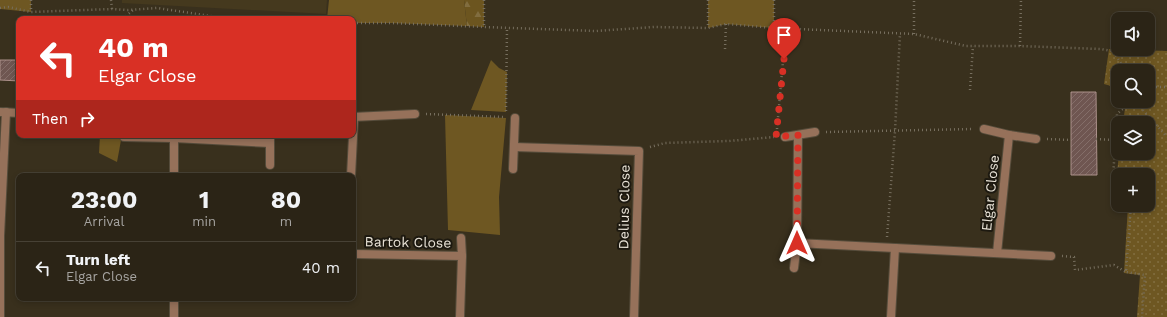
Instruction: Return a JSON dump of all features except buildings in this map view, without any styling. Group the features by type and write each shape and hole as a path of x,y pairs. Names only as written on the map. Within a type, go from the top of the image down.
{"street":[{"path":"0,317 3,112 16,113"},
{"path":"356,117 415,114"},
{"path":"513,169 515,118"},
{"path":"984,129 1036,139"},
{"path":"781,137 815,132"},
{"path":"794,268 797,243 798,135"},
{"name":"Elgar Close","path":"997,253 1009,135"},
{"path":"174,173 174,138 270,139 270,165"},
{"path":"351,173 353,138"},
{"name":"Delius Close","path":"514,147 638,150 634,317"},
{"name":"Bartok Close","path":"460,317 462,256 461,238"},
{"name":"Elgar Close","path":"797,243 1051,256"},
{"path":"891,317 895,248"},
{"name":"Bartok Close","path":"356,254 462,256"},
{"path":"174,301 174,317"}],"path":[{"path":"31,0 31,12"},
{"path":"111,0 112,9"},
{"path":"484,0 484,27"},
{"path":"708,0 708,28"},
{"path":"774,0 774,28"},
{"path":"914,0 914,34"},
{"path":"1020,46 1021,0"},
{"path":"0,8 31,12 112,9 133,10 157,8 211,16"},
{"path":"126,16 133,10"},
{"path":"356,23 596,31 654,27 708,28 726,24 774,28 914,34 966,46 1020,46 1100,49 1113,51 1121,64"},
{"path":"725,49 726,24"},
{"path":"415,114 506,118 508,28"},
{"path":"638,150 665,143 729,141 781,137 786,28"},
{"path":"886,247 895,131 900,34"},
{"path":"970,90 973,46"},
{"path":"1155,87 1167,87"},
{"path":"1117,116 1117,114 1125,108"},
{"path":"1141,108 1167,136"},
{"path":"815,132 984,129"},
{"path":"1036,139 1071,140"},
{"path":"1096,139 1111,140"},
{"path":"1126,272 1130,212"},
{"path":"1051,256 1074,257 1075,270 1114,265 1126,272 1144,274 1142,317"}],"shaded area":[{"path":"0,0 31,0 31,12 0,9"},
{"path":"122,0 327,0 326,14 122,3"},
{"path":"329,0 464,0 467,26 356,23 356,16 327,16"},
{"path":"708,0 774,0 774,28 726,24 708,28"},
{"path":"1109,49 1111,49 1111,56 1155,56 1155,51 1167,51 1167,317 1137,317 1140,275 1124,273 1128,212 1155,212 1155,168 1118,168 1118,160 1155,160 1155,116 1124,116 1125,108 1155,108 1155,64 1111,64 1111,86 1104,84"},
{"path":"491,60 499,68 507,72 506,112 471,110"},
{"path":"445,115 506,118 499,197 500,235 448,230"},
{"path":"100,138 121,138 117,162 99,153"}],"green space":[{"path":"464,0 484,0 484,27 467,26"}],"route":[{"path":"784,59 776,137 798,135 797,243"}]}
